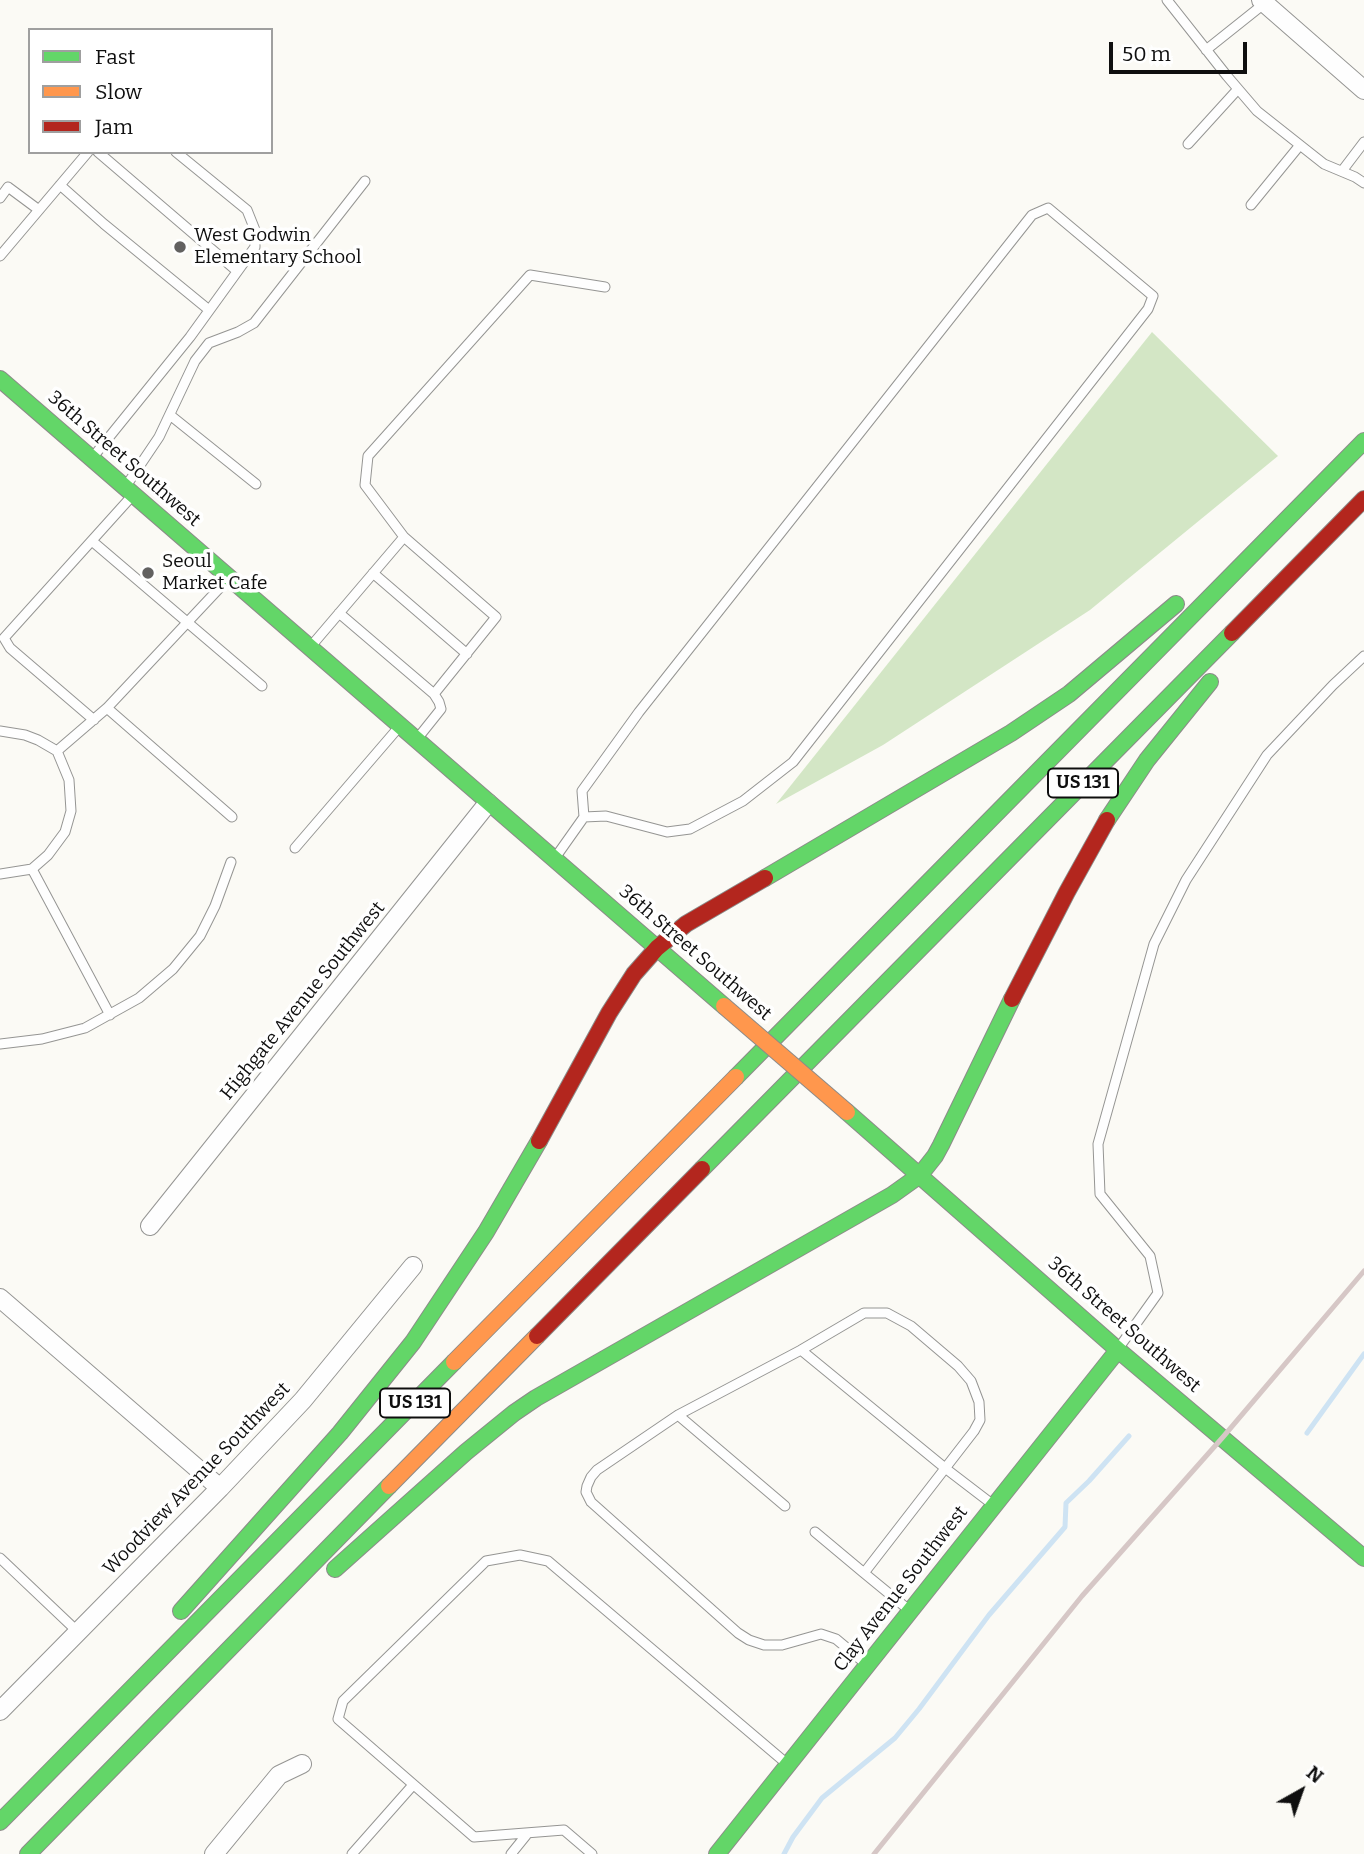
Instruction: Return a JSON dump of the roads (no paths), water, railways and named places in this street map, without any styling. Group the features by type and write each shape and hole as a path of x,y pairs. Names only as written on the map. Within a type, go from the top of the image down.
{"main road":[{"name":"36th Street Southwest","path":"0,379 920,1175 1118,1350 1364,1558"},
{"name":"US 131","path":"0,1822 1364,441"},
{"path":"171,1623 340,1433 413,1342 511,1191 615,1003 634,974 657,947 686,924 1012,733 1069,694 1322,483"},
{"name":"US 131","path":"28,1854 1364,499"},
{"path":"318,1584 466,1452 514,1413 565,1380 892,1195 920,1175 935,1156 983,1056 1102,828 1147,760 1345,518"},
{"name":"Clay Avenue Southwest","path":"717,1854 1118,1350"},
{"path":"139,1739 297,1602"},
{"path":"57,1766 154,1644"}],"street":[{"path":"1264,2 1364,90"},
{"name":"Highgate Avenue Southwest","path":"150,1226 488,803"},
{"name":"Woodview Avenue Southwest","path":"0,1711 303,1400 413,1266"},
{"path":"0,1298 220,1488"},
{"path":"214,1854 279,1776 302,1764"}],"lane":[{"path":"1167,0 1257,111 1324,164 1364,183"},
{"path":"1206,50 1264,2"},
{"path":"1188,144 1238,89"},
{"path":"1342,171 1364,142"},
{"path":"1251,205 1300,145"},
{"path":"0,256 86,154"},
{"path":"100,154 237,271"},
{"path":"92,459 256,247 247,210 178,154"},
{"path":"94,720 10,648 5,638 92,541 129,491 159,437 195,361 209,343 254,323 365,181"},
{"path":"60,185 206,314"},
{"path":"0,198 8,187 40,209"},
{"path":"554,859 584,817 582,791 639,712 1032,215 1048,208 1153,296 1148,309 793,762 743,801 690,829 667,832 606,816 584,817"},
{"path":"434,694 496,619 496,615 404,537 365,485 368,456 530,275 605,287"},
{"path":"170,415 256,484"},
{"path":"309,648 404,537"},
{"path":"92,541 262,686"},
{"path":"373,573 467,654"},
{"path":"57,751 107,708 229,578"},
{"path":"339,613 434,694 441,709 416,740"},
{"path":"1118,1350 1158,1293 1150,1256 1100,1194 1098,1144 1154,944 1186,880 1267,755 1333,684 1364,656"},
{"path":"107,708 232,817"},
{"path":"295,848 400,726"},
{"path":"0,731 25,735 57,751 69,780 71,811 65,832 48,855 32,869 0,874"},
{"path":"0,1044 42,1039 85,1028 139,998 173,969 200,936 215,906 231,862"},
{"path":"32,869 110,1015"},
{"path":"864,1573 980,1420 979,1402 971,1381 958,1366 911,1326 887,1313 864,1313 801,1350 678,1415 597,1470 586,1486 591,1502 738,1633 764,1645 782,1645 821,1634 836,1639 867,1665"},
{"path":"801,1350 994,1506"},
{"path":"678,1415 785,1506"},
{"path":"816,1532 910,1611"},
{"path":"592,1854 564,1830 474,1837 338,1719 343,1701 486,1562 520,1555 548,1561 788,1765"},
{"path":"0,1559 78,1632"},
{"path":"352,1854 413,1785"},
{"path":"511,1854 528,1833"}],"waterway":[{"path":"1307,1433 1364,1354"},
{"path":"784,1854 822,1798 895,1738 919,1709 989,1615 1065,1527 1066,1503 1129,1436"}],"railway":[{"path":"874,1854 1082,1596 1223,1437 1364,1271"}],"place":[{"name":"West Godwin Elementary School","path":"180,247"},
{"name":"Seoul Market Cafe","path":"148,573"}]}
